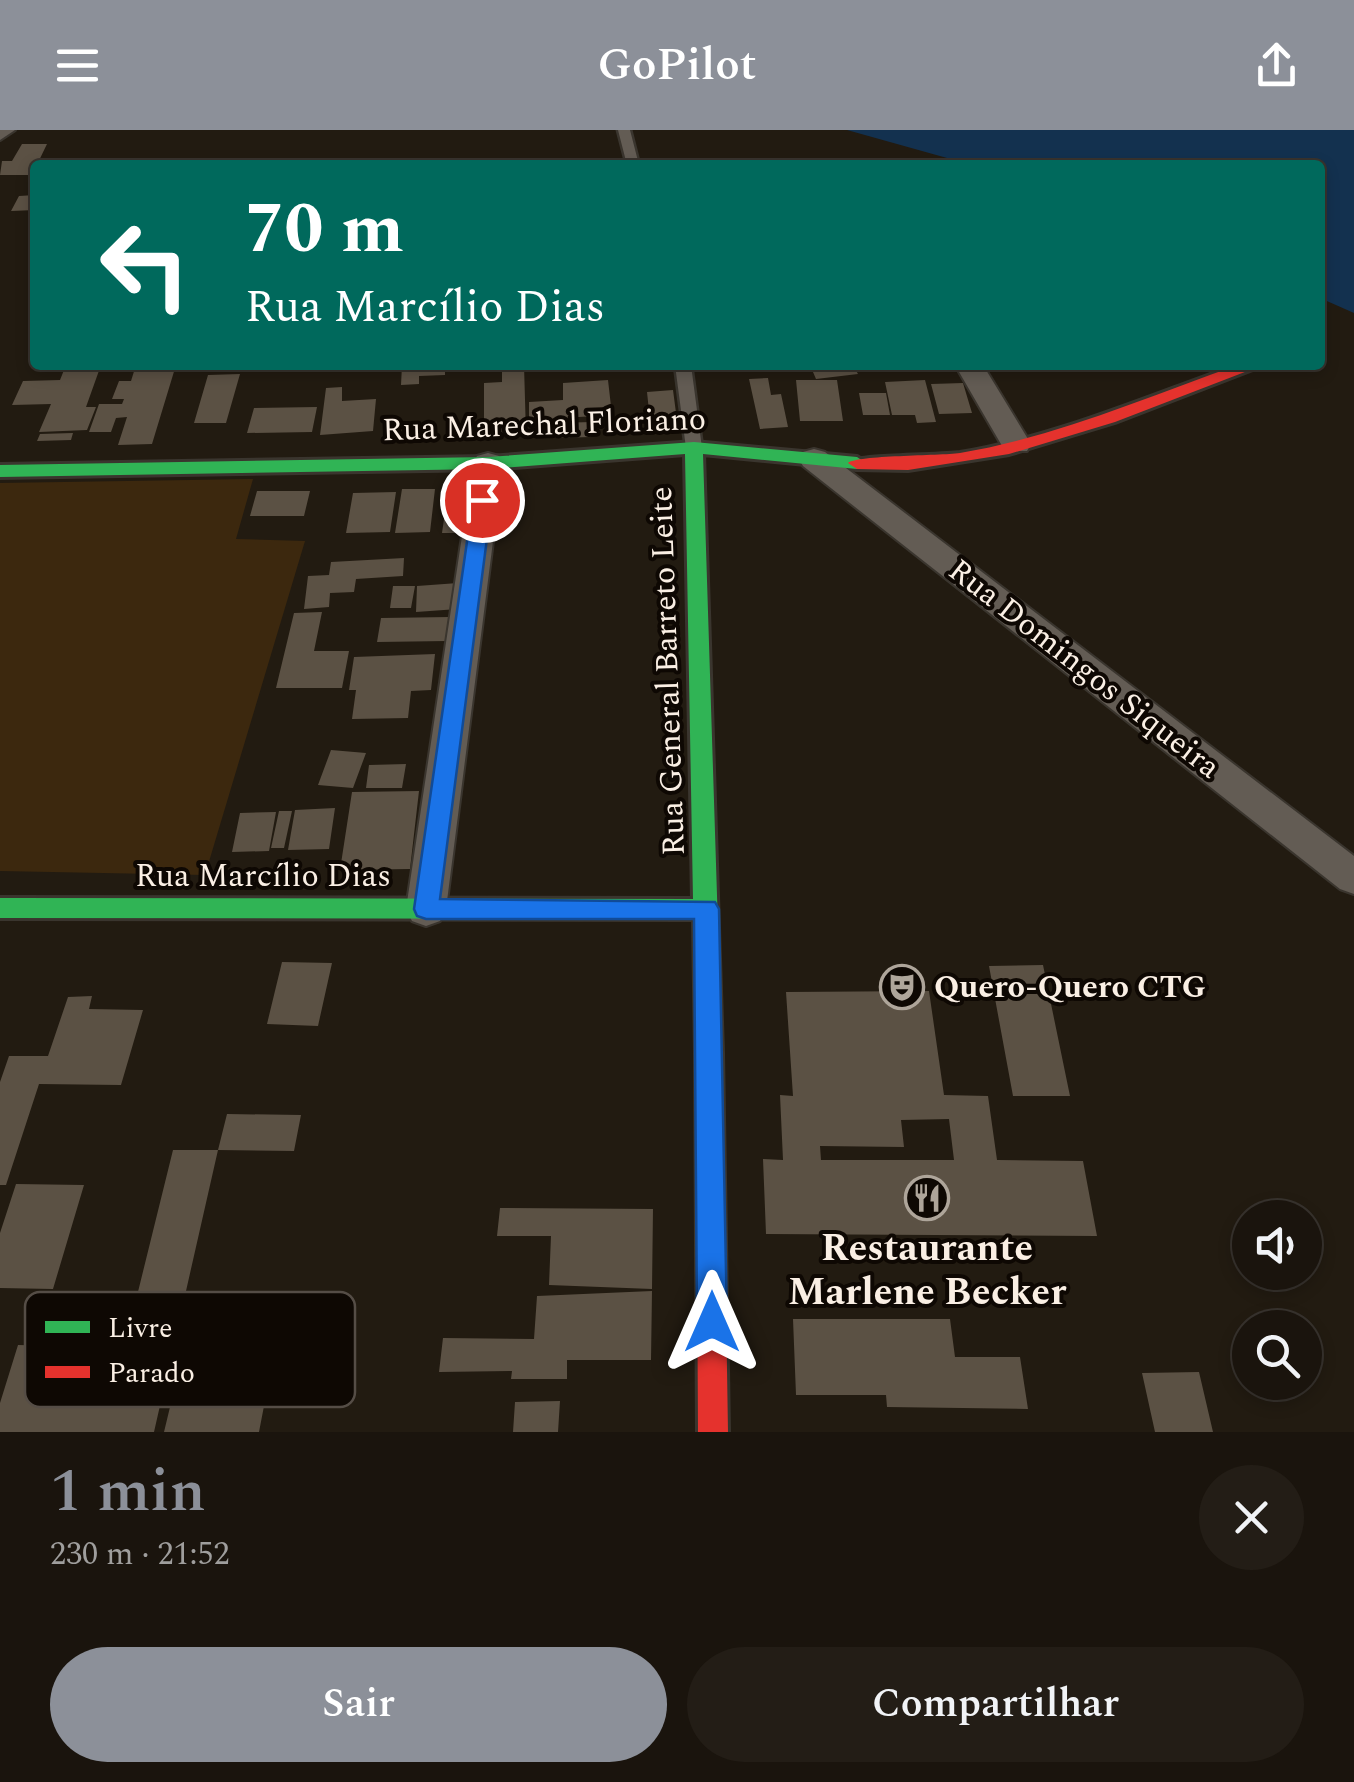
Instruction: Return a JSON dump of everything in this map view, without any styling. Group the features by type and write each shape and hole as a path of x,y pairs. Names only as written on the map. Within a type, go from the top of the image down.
{"street":[{"path":"972,370 1016,444"},
{"name":"Rua Marechal Floriano","path":"0,471 488,463 694,448 906,466 938,463 1016,444 1239,370"},
{"name":"Rua General Barreto Leite","path":"694,448 714,1432"},
{"name":"Rua Domingos Siqueira","path":"814,459 1354,878"},
{"path":"426,909 488,463"},
{"name":"Rua Marcílio Dias","path":"0,908 706,909"}],"lane":[{"path":"624,130 632,160"},
{"path":"685,370 694,448"}],"shaded area":[{"path":"253,479 236,539 305,541 205,875 0,871 0,483"}],"water":[{"path":"847,130 1354,130 1354,313 1325,300 1325,160 954,160"}],"building":[{"path":"22,144 47,144 39,160 30,160 30,175 0,175 2,161 12,161"},
{"path":"30,195 30,210 11,211 19,196"},
{"path":"64,370 99,370 86,407 96,407 87,430 39,432 51,404 12,405 23,381 60,380"},
{"path":"134,370 174,370 152,444 118,445 127,417 116,418 111,432 89,432 99,404 122,404 124,399 112,399 119,381 131,381"},
{"path":"402,370 445,370 445,375 419,376 419,384 401,385"},
{"path":"502,370 524,370 526,434 484,436 484,383 502,382"},
{"path":"812,370 856,370 858,374 816,379"},
{"path":"240,374 226,423 194,423 208,375"},
{"path":"768,378 771,395 781,394 788,427 760,429 749,379"},
{"path":"608,380 612,415 529,420 529,402 563,400 563,383"},
{"path":"796,380 837,380 843,421 800,421"},
{"path":"925,380 936,422 917,423 915,415 892,415 885,382"},
{"path":"963,383 972,413 939,414 931,384"},
{"path":"342,387 342,401 376,399 373,431 320,435 326,388"},
{"path":"673,390 678,428 651,430 647,392"},
{"path":"859,393 886,393 890,415 863,415"},
{"path":"317,407 312,432 247,433 254,408"},
{"path":"592,422 591,437 555,438 556,423"},
{"path":"73,433 71,440 37,441 40,434"},
{"path":"402,489 435,489 430,532 395,533"},
{"path":"257,491 310,491 304,516 250,516"},
{"path":"396,492 390,532 346,533 353,493"},
{"path":"444,519 471,519 470,533 442,533"},
{"path":"404,558 403,576 356,579 354,592 330,593 329,607 304,609 308,576 329,575 331,562"},
{"path":"458,583 458,609 416,612 417,586"},
{"path":"393,586 415,586 411,608 390,608"},
{"path":"322,612 314,651 349,651 342,688 276,688 294,613"},
{"path":"450,617 447,641 377,642 381,618"},
{"path":"435,654 431,690 411,691 408,718 352,719 356,690 349,690 354,657"},
{"path":"331,750 366,753 353,788 318,785"},
{"path":"406,764 402,788 366,788 369,765"},
{"path":"419,791 410,869 340,870 352,792"},
{"path":"335,808 329,849 288,850 295,810"},
{"path":"279,811 292,811 284,848 271,848"},
{"path":"276,812 269,851 232,852 240,813"},
{"path":"282,962 332,963 318,1026 267,1024"},
{"path":"1043,965 1070,1096 1013,1096 989,966"},
{"path":"929,991 944,1095 988,1096 997,1160 1083,1161 1097,1236 766,1234 763,1159 783,1160 780,1095 793,1096 786,992","holes":["949,1119 954,1160 821,1160 820,1146 904,1147 901,1120"]},
{"path":"92,996 89,1009 143,1010 121,1085 39,1084 6,1185 0,1185 0,1082 9,1056 48,1056 68,997"},
{"path":"227,1114 301,1115 294,1151 218,1150"},
{"path":"173,1150 218,1150 186,1292 138,1292"},
{"path":"16,1184 84,1185 53,1289 0,1288 0,1233"},
{"path":"500,1208 653,1209 652,1289 549,1285 551,1236 497,1236"},
{"path":"652,1291 651,1360 567,1360 567,1379 511,1379 512,1371 439,1372 443,1338 534,1339 537,1296"},
{"path":"793,1319 950,1319 955,1357 1020,1357 1028,1409 887,1407 886,1395 796,1395"},
{"path":"18,1345 25,1345 25,1407 160,1407 154,1432 0,1432 0,1403"},
{"path":"1199,1372 1213,1432 1155,1432 1142,1373"},
{"path":"560,1401 558,1432 513,1432 515,1402"},
{"path":"170,1407 264,1407 259,1432 164,1432"}],"traffic: fast":[{"path":"694,448 709,1053"},
{"path":"0,471 488,463 694,448 857,463"},
{"path":"0,908 707,909"}],"traffic: jam":[{"path":"857,463 908,464 1009,449 1240,370"},
{"path":"709,1053 713,1432"}],"place":[{"name":"Quero-Quero CTG","path":"902,987"},
{"name":"Restaurante Marlene Becker","path":"927,1198"}],"route":[{"path":"482,500 426,909 706,909 712,1322"}]}
